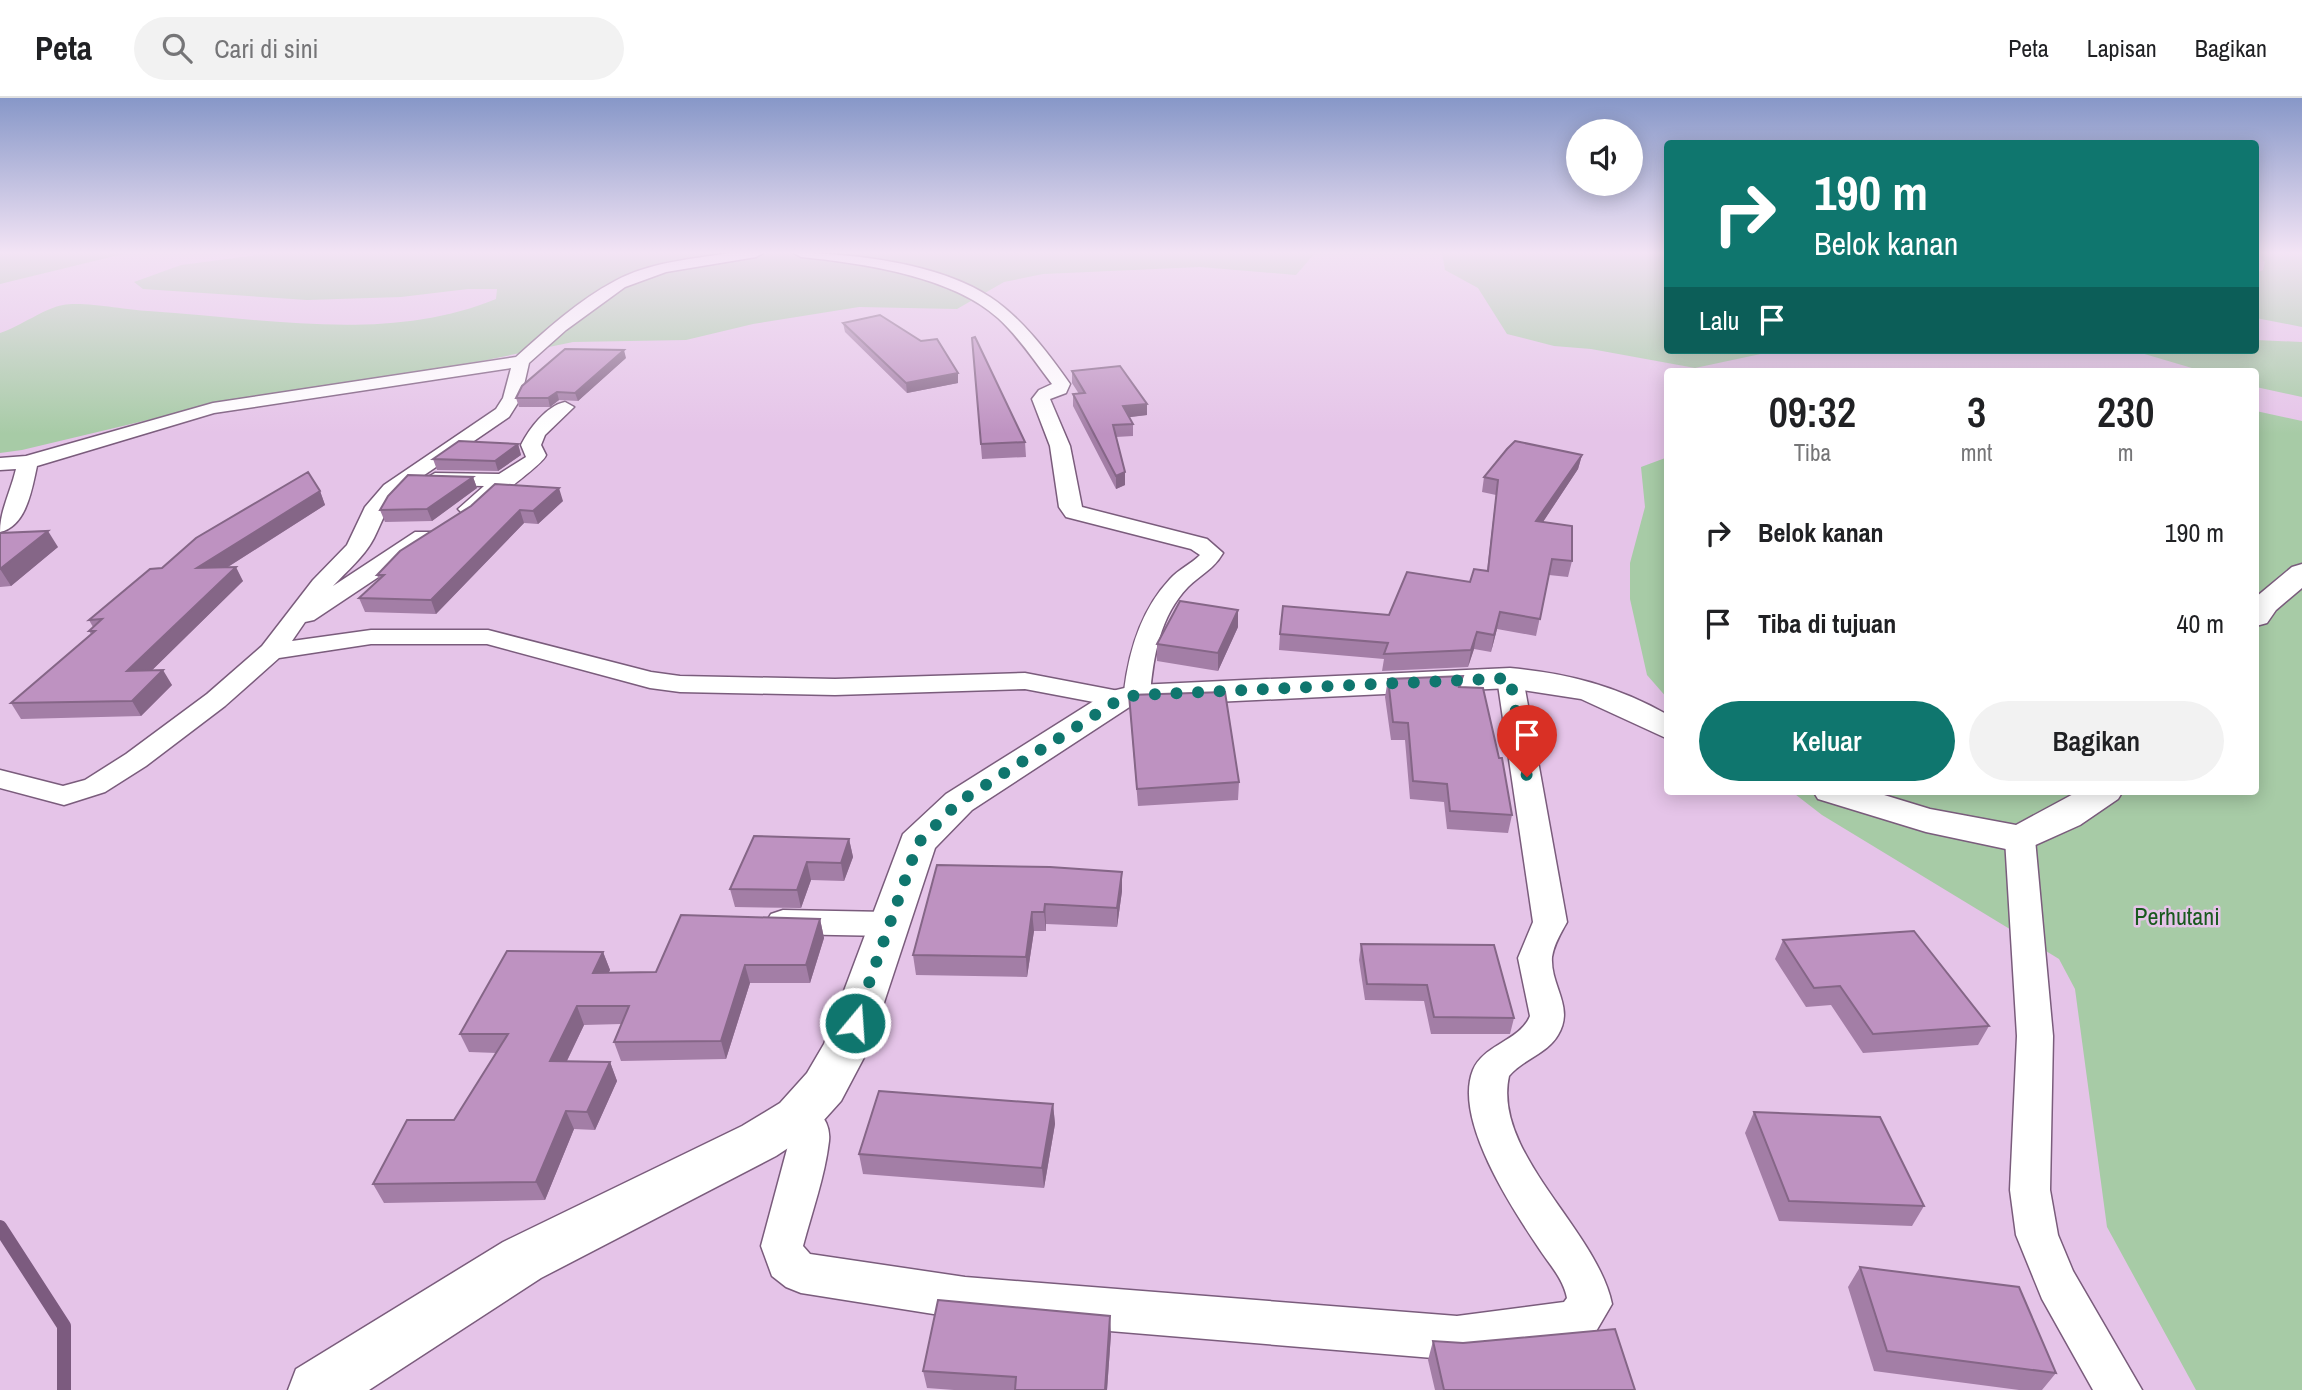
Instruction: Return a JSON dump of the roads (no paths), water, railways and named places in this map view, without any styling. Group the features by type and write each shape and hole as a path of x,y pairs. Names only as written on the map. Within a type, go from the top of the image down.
{"street":[{"path":"0,464 28,462 123,432 214,408 520,361 579,313"},
{"path":"317,1390 409,1329 522,1260 759,1142 797,1117 824,1087 846,1048 918,843 938,820 959,802 1128,697 1156,614 1180,582 1212,552 1199,544 1074,512 1070,507 1060,446 1041,399 1045,394 1060,389 1060,384 1000,313"},
{"path":"0,779 64,796 94,786 183,725 271,651 321,585 359,544 382,497 404,478 503,413 512,398 520,361"},
{"path":"295,622 446,523 503,480 535,460 536,455 531,444 537,432 565,407"},
{"path":"0,526 18,504 28,462"},
{"path":"404,478 503,480"},
{"path":"2259,613 2265,604 2302,573"},
{"path":"271,651 371,636 451,635 488,637 650,680 680,684 835,687 1017,681 1128,697 1510,678 1554,681 1592,689 1664,727"},
{"path":"797,1117 807,1126 810,1138 782,1246 787,1262 801,1273 965,1298 1457,1338 1556,1327 1579,1318 1590,1304 1581,1268 1555,1237 1532,1199 1509,1158 1490,1111 1489,1077 1501,1061 1524,1046 1544,1028 1549,1014 1536,975 1533,954 1550,922 1510,678"},
{"path":"1845,795 1926,820 2021,839 2067,816 2099,795"},
{"path":"2021,839 2035,1036 2030,1190 2037,1235 2057,1284 2119,1390"},
{"path":"751,922 888,924"}],"waterway":[{"path":"0,1227 64,1326 64,1390"}],"park label":[{"name":"Perhutani","path":"2177,917"}]}
